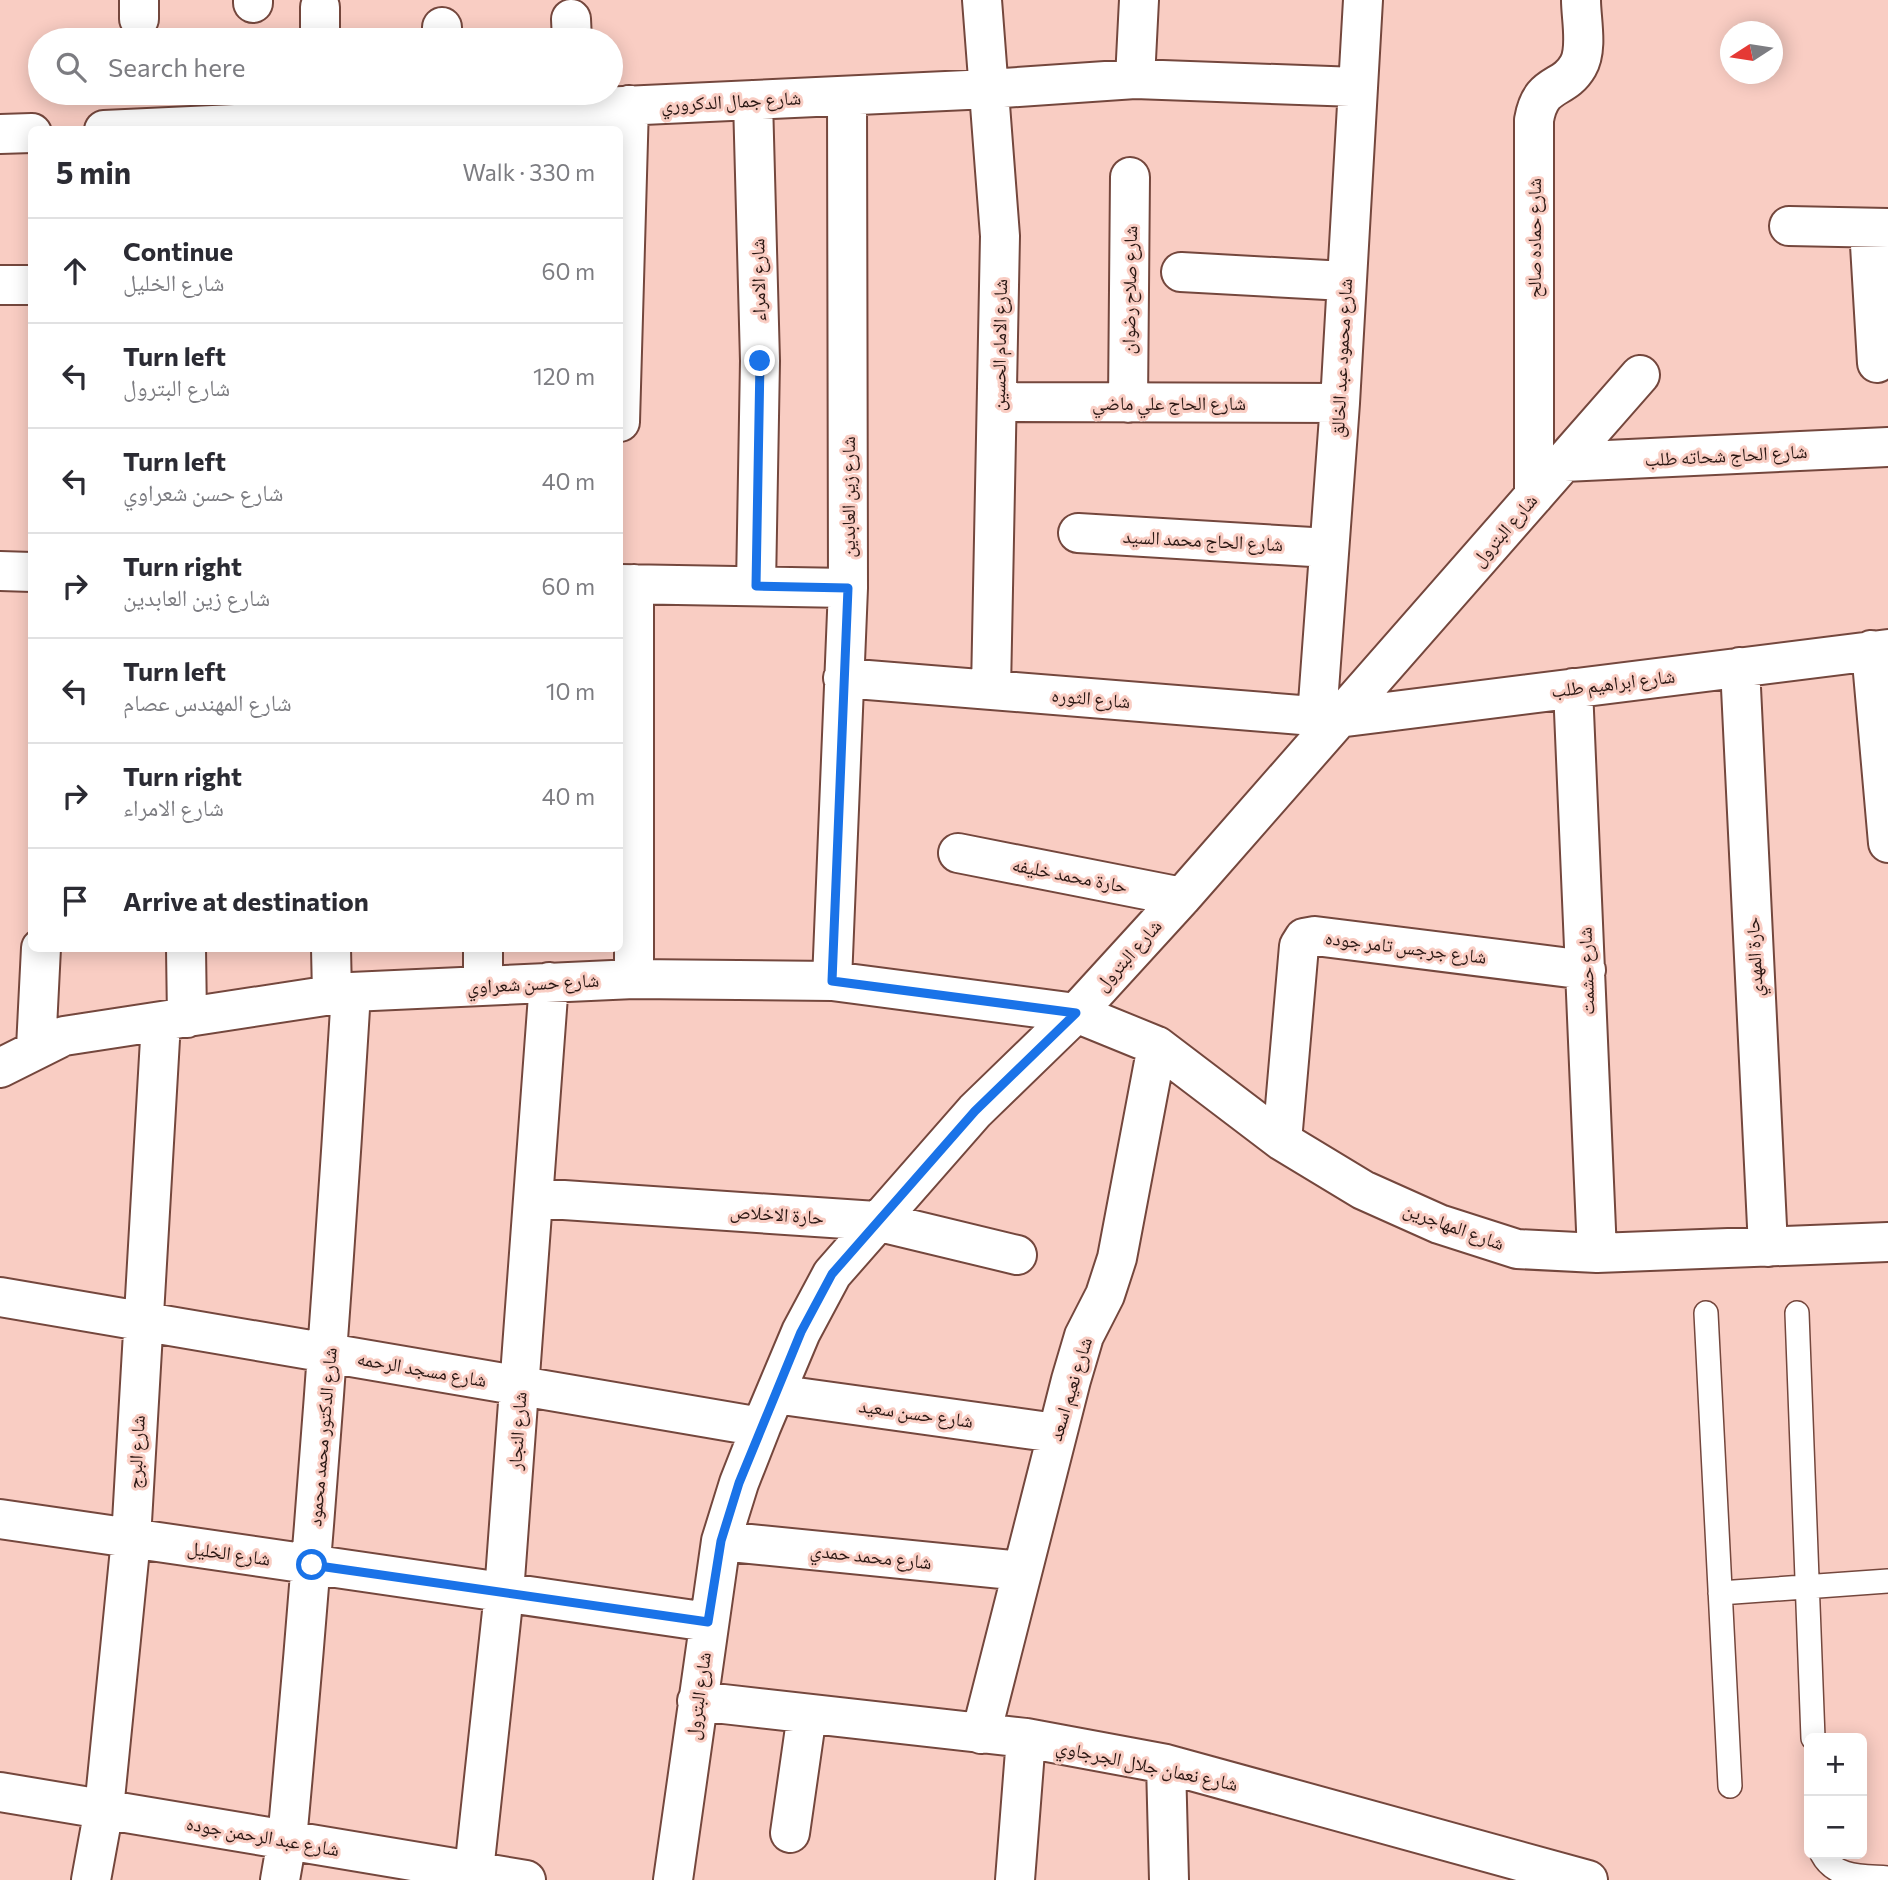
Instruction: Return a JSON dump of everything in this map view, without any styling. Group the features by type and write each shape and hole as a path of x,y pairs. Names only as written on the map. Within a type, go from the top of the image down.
{"street":[{"name":"شارع الامام الحسين","path":"982,0 1000,236 999,402 991,690"},
{"path":"1135,79 1139,0"},
{"name":"شارع محمود عبد الخالق","path":"1327,717 1329,548 1363,0"},
{"name":"شارع حماده صالح","path":"1534,496 1534,120 1542,95 1571,74 1581,58 1581,0"},
{"name":"شارع جمال الدكروري","path":"623,104 989,89 1135,79 1357,87"},
{"name":"شارع زين العابدين","path":"832,981 848,588 847,96"},
{"name":"شارع الامراء","path":"753,100 760,361 756,586"},
{"name":"شارع جمال الدكروري","path":"140,126 320,106 361,105"},
{"name":"شارع جمال الدكروري","path":"450,105 498,121 557,105"},
{"path":"623,316 629,105"},
{"path":"0,134 28,133"},
{"name":"شارع صلاح رضوان","path":"1128,403 1130,177"},
{"path":"1789,226 1878,228 1877,363"},
{"path":"1181,272 1345,281"},
{"path":"0,285 28,285"},
{"name":"شارع البترول","path":"673,1880 721,1541 739,1483 768,1410 801,1332 832,1274 975,1111 1076,1013 1182,897 1327,717 1534,496 1640,375"},
{"name":"شارع الحاج علي ماضي","path":"999,402 1340,403"},
{"name":"شارع الحاج شحاته طلب","path":"1564,462 1888,447"},
{"name":"شارع الحاج محمد السيد","path":"1078,533 1329,548"},
{"path":"0,571 28,572"},
{"path":"634,979 627,584 848,588"},
{"path":"1880,650 1888,843"},
{"name":"شارع ابراهيم طلب","path":"1327,717 1880,650"},
{"name":"حارة المهدي","path":"1740,667 1768,1247"},
{"name":"شارع الثوره","path":"844,678 1327,717"},
{"name":"شارع حشمت","path":"1573,688 1597,1253"},
{"name":"حارة محمد خليفه","path":"958,853 1182,897"},
{"name":"شارع جرجس تامر جوده","path":"1282,1141 1298,946 1304,938 1315,936 1587,970"},
{"path":"36,1048 41,952"},
{"name":"شارع البرج","path":"91,1880 104,1809 131,1539 144,1322 174,1020 185,952"},
{"name":"شارع الدكتور محمد محمود","path":"280,1880 287,1840 329,1353 342,994 332,952"},
{"name":"شارع حسن شعراوي","path":"0,1068 64,1036 342,994 483,967 549,982 634,979 832,981 1076,1013"},
{"name":"شارع النجار","path":"473,1876 504,1593 549,982"},
{"name":"شارع المهاجرين","path":"1076,1013 1157,1046 1282,1141 1363,1189 1439,1224 1517,1249 1597,1253 1888,1242"},
{"name":"شارع نعيم اسعد","path":"981,1734 1056,1433 1084,1336 1105,1295 1117,1258 1157,1046"},
{"name":"حارة الاخلاص","path":"534,1198 876,1221 1017,1255"},
{"name":"شارع مسجد الرحمه","path":"0,1297 520,1386 768,1410"},
{"name":"شارع حسن سعيد","path":"768,1410 1056,1433"},
{"name":"شارع الخليل","path":"0,1520 708,1622"},
{"name":"شارع محمد حمدي","path":"721,1541 1021,1571"},
{"name":"شارع نعمان جلال الجرجاوي","path":"697,1701 1026,1738 1166,1764 1588,1880"},
{"path":"790,1833 807,1714"},
{"path":"1015,1880 1026,1738"},
{"path":"1166,1764 1169,1880"},
{"name":"شارع عبد الرحمن جوده","path":"0,1792 287,1840 473,1876 526,1880"}],"lane":[{"path":"1797,1313 1812,1733"},
{"path":"1706,1314 1730,1786"},
{"path":"1720,1593 1888,1581"},
{"path":"1827,1859 1846,1874 1888,1878"}],"route":[{"path":"312,1565 708,1622 721,1541 739,1483 801,1332 832,1274 975,1111 1076,1013 832,981 848,588 756,586 760,361"}]}
